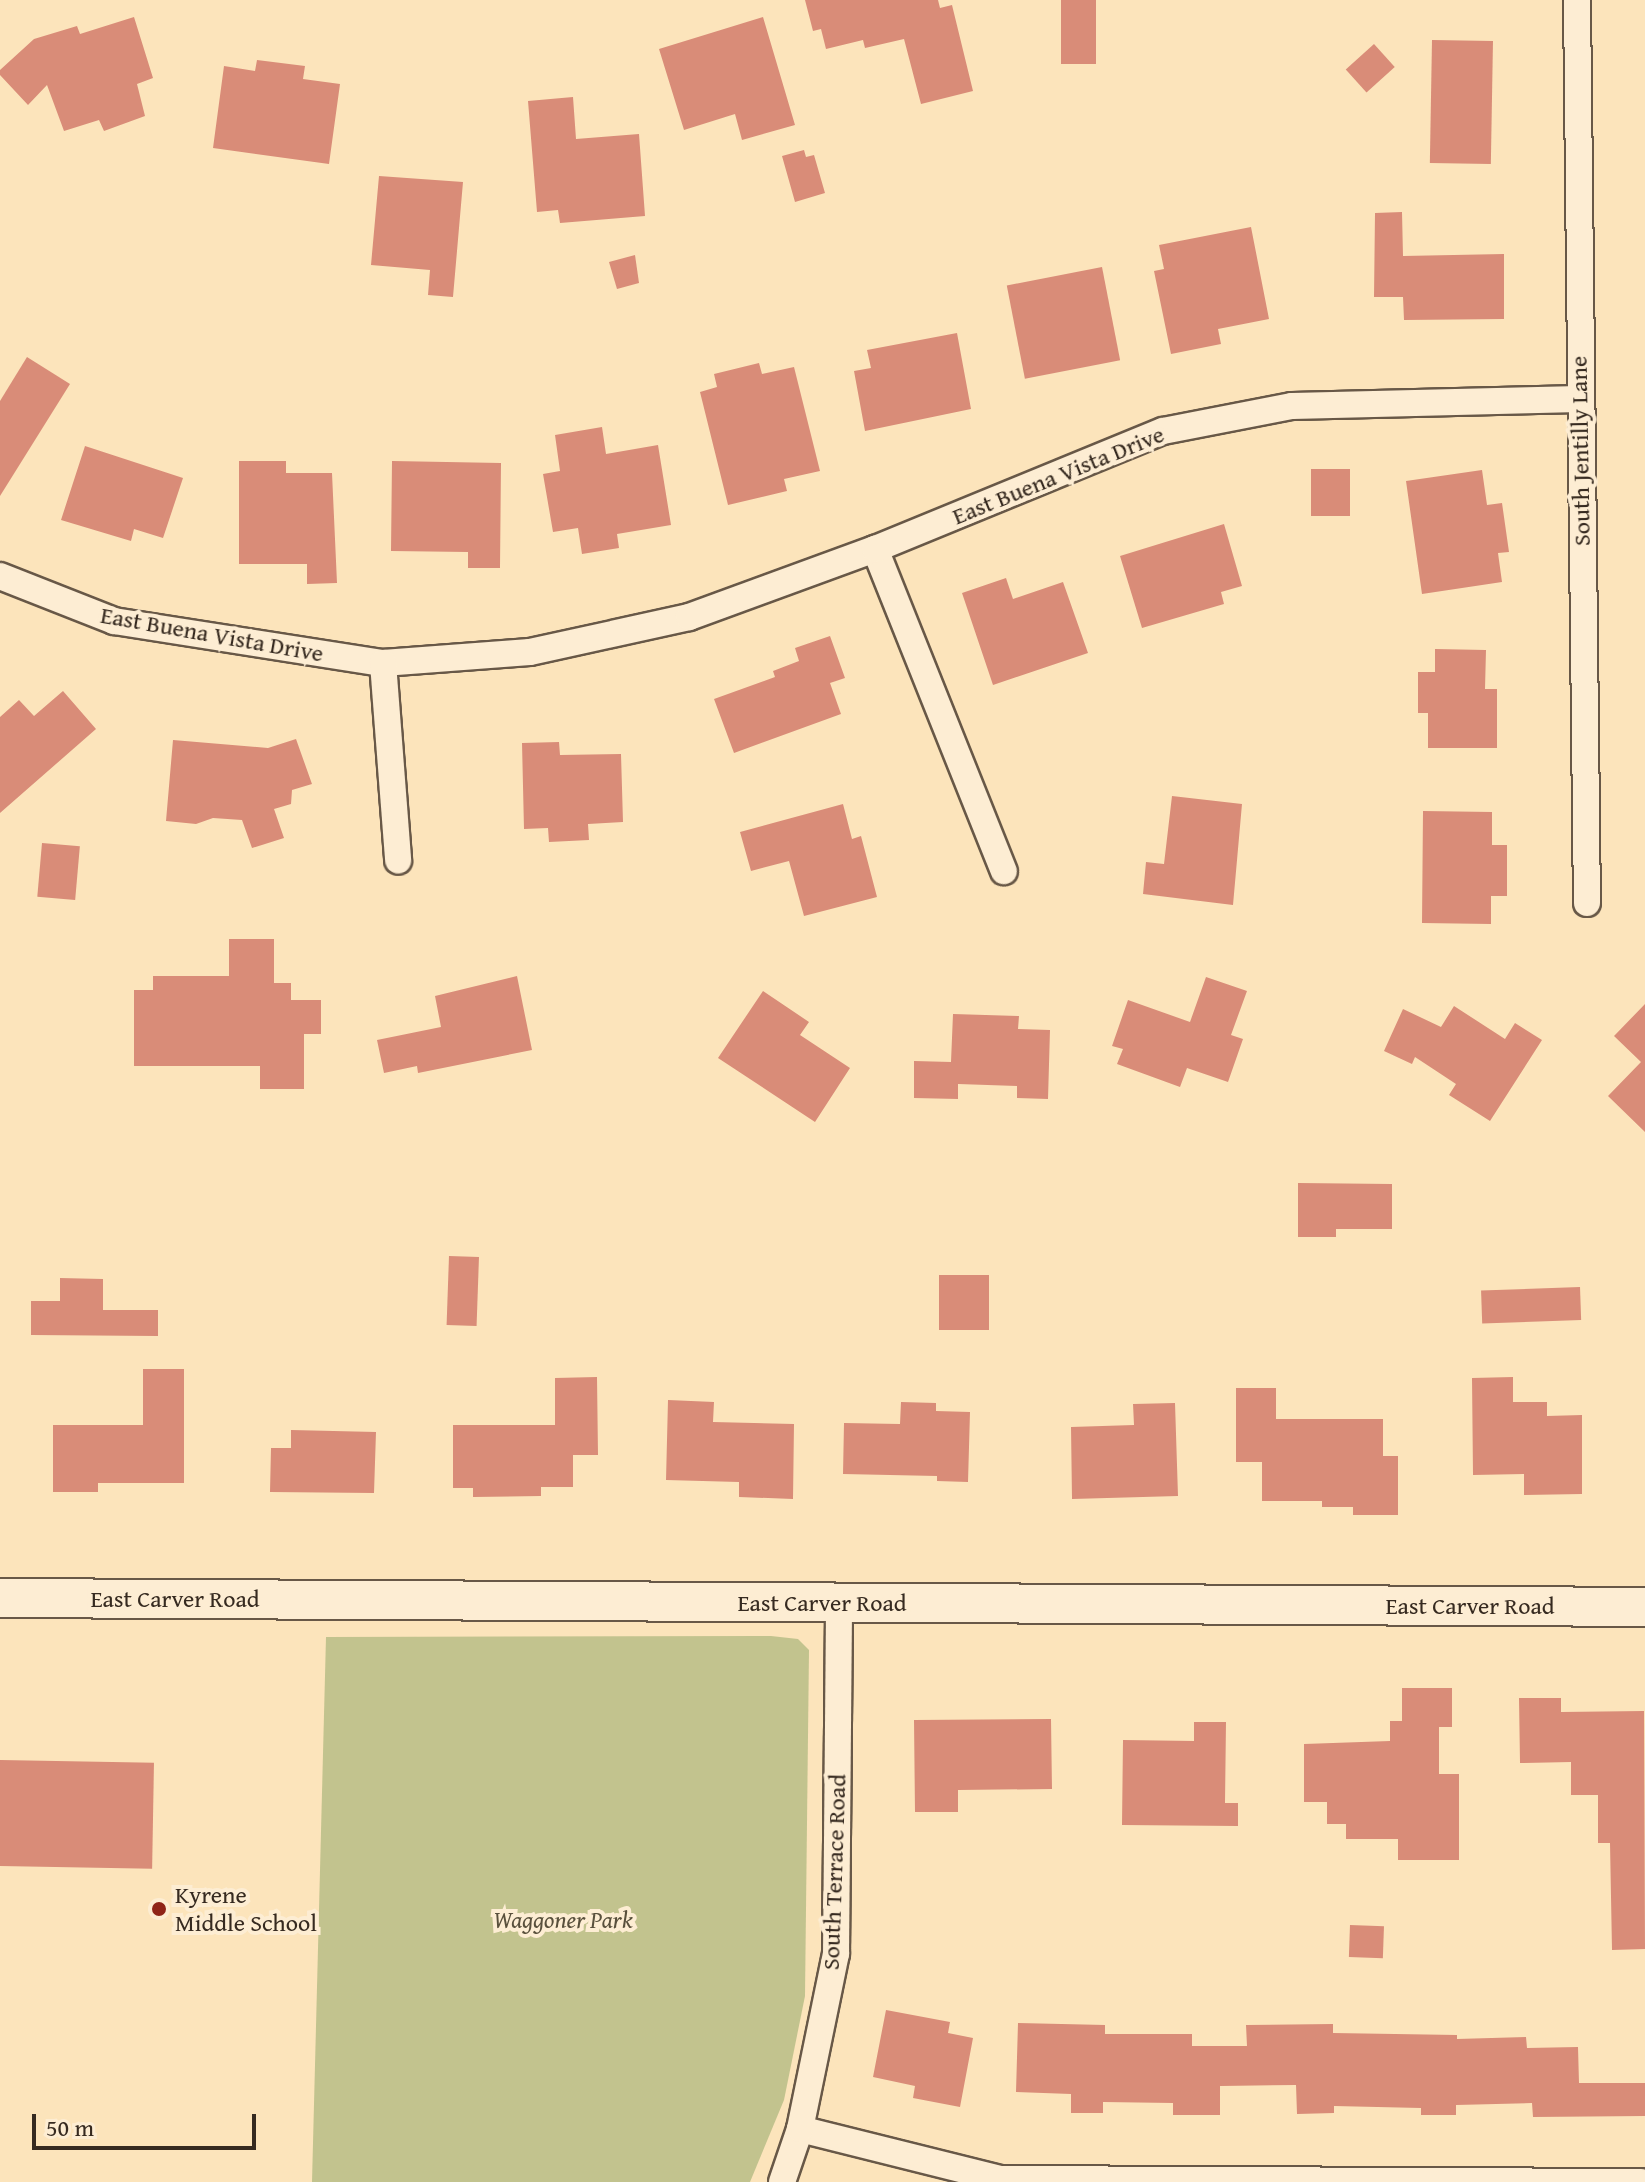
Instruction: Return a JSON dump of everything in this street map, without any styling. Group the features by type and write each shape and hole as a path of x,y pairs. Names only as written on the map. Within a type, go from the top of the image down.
{"street":[{"name":"South Jentilly Lane","path":"1577,0 1579,399 1587,903"},
{"name":"East Buena Vista Drive","path":"0,576 114,621 383,663 530,652 676,620 875,549 1163,431 1292,406 1579,399"},
{"path":"875,549 1004,871"},
{"path":"383,663 398,860"},
{"name":"East Carver Road","path":"0,1598 1645,1607"},
{"name":"South Terrace Road","path":"782,2182 800,2129 836,1954 839,1604"},
{"path":"800,2129 1001,2179 1641,2182"}],"green space":[{"name":"Waggoner Park","path":"771,1636 798,1639 809,1650 805,1996 784,2100 750,2182 312,2182 326,1637"}],"building":[{"path":"805,0 938,0 940,8 952,5 973,91 921,104 904,39 865,48 863,40 826,49 821,29 813,31"},
{"path":"1061,0 1096,0 1096,64 1061,64"},
{"path":"134,17 153,78 137,84 145,116 104,131 99,120 64,131 47,85 28,105 0,75 0,70 34,39 77,26 80,34"},
{"path":"763,17 795,125 742,140 735,114 684,130 659,49"},
{"path":"1432,40 1493,41 1491,164 1430,163"},
{"path":"1374,44 1395,67 1367,92 1346,69"},
{"path":"257,60 305,66 303,79 340,84 329,164 213,148 224,66 255,71"},
{"path":"573,97 576,139 639,134 645,216 560,223 558,210 537,212 528,101"},
{"path":"804,150 806,157 814,155 825,193 795,202 782,156"},
{"path":"379,176 463,182 453,297 428,295 430,270 371,265"},
{"path":"1402,212 1403,256 1504,254 1504,319 1404,320 1403,297 1374,297 1375,213"},
{"path":"1251,227 1269,319 1218,329 1221,344 1171,354 1154,271 1164,269 1159,245"},
{"path":"635,255 639,283 617,289 609,262"},
{"path":"1102,267 1120,360 1025,379 1007,286"},
{"path":"957,333 971,409 865,431 854,371 871,368 867,350"},
{"path":"27,357 70,384 0,496 0,401"},
{"path":"759,363 762,374 794,367 820,471 784,479 787,491 728,505 700,392 717,387 714,374"},
{"path":"602,427 606,454 658,445 671,525 617,534 619,548 582,554 578,528 553,532 543,474 560,471 555,435"},
{"path":"85,446 183,478 163,538 134,529 131,541 61,520"},
{"path":"239,461 286,461 286,473 332,473 337,583 307,584 307,564 239,564"},
{"path":"392,461 501,463 500,568 468,568 468,552 391,551"},
{"path":"1311,469 1350,469 1350,516 1311,516"},
{"path":"1482,470 1487,505 1502,503 1509,552 1498,553 1502,582 1422,594 1406,481"},
{"path":"1224,524 1242,586 1221,592 1224,604 1142,628 1120,556"},
{"path":"1006,578 1013,599 1063,582 1088,653 993,685 962,593"},
{"path":"830,636 845,678 830,683 841,714 734,753 714,699 775,677 773,671 799,661 795,648"},
{"path":"1435,649 1486,650 1485,689 1497,689 1497,748 1428,748 1428,713 1418,713 1418,672 1435,672"},
{"path":"63,691 96,729 0,813 0,717 19,700 34,716"},
{"path":"296,739 312,784 292,790 291,804 274,809 284,838 252,848 242,820 213,818 196,824 166,821 173,740 268,748"},
{"path":"559,742 560,755 621,754 623,822 588,824 589,840 549,842 548,828 524,829 522,743"},
{"path":"1172,796 1242,804 1233,905 1143,894 1146,862 1164,864"},
{"path":"843,804 852,839 861,836 877,897 804,916 789,861 751,871 740,832"},
{"path":"1423,811 1492,812 1492,845 1507,845 1507,896 1491,896 1491,924 1422,923"},
{"path":"42,843 80,846 75,900 37,897"},
{"path":"229,939 274,939 274,983 291,983 291,1000 321,1000 321,1034 304,1034 304,1089 260,1089 260,1066 134,1066 134,990 153,990 153,976 229,976"},
{"path":"517,976 532,1050 418,1073 417,1066 384,1073 377,1040 441,1027 435,996"},
{"path":"1206,977 1247,991 1231,1035 1243,1039 1228,1082 1187,1068 1180,1087 1117,1064 1123,1049 1112,1046 1128,1000 1190,1022"},
{"path":"763,991 809,1022 800,1035 850,1068 815,1122 718,1058"},
{"path":"1645,1004 1645,1132 1608,1096 1641,1062 1614,1036"},
{"path":"1454,1006 1505,1039 1515,1023 1542,1040 1490,1121 1449,1095 1456,1084 1415,1057 1412,1064 1384,1051 1403,1009 1441,1027"},
{"path":"953,1014 1019,1016 1018,1029 1050,1030 1048,1099 1017,1098 1017,1086 958,1084 958,1099 914,1098 914,1061 951,1062"},
{"path":"1298,1183 1392,1184 1392,1229 1336,1229 1336,1237 1298,1237"},
{"path":"449,1256 479,1257 477,1326 447,1325"},
{"path":"939,1275 989,1275 989,1330 939,1330"},
{"path":"60,1278 103,1279 103,1310 158,1310 158,1336 31,1335 31,1301 60,1301"},
{"path":"1580,1287 1581,1320 1482,1323 1481,1290"},
{"path":"143,1369 184,1369 184,1483 98,1483 98,1492 53,1492 53,1425 143,1425"},
{"path":"597,1377 598,1455 573,1455 573,1487 541,1487 541,1496 473,1497 473,1488 453,1488 453,1425 555,1425 555,1378"},
{"path":"1513,1377 1513,1402 1547,1402 1547,1416 1582,1415 1582,1494 1524,1495 1524,1474 1473,1475 1472,1378"},
{"path":"1236,1388 1276,1388 1276,1419 1383,1419 1383,1456 1398,1456 1398,1515 1353,1515 1353,1507 1322,1507 1322,1501 1262,1501 1262,1462 1236,1462"},
{"path":"668,1400 714,1402 713,1422 794,1424 793,1499 739,1497 739,1482 666,1480"},
{"path":"901,1402 936,1403 936,1411 970,1412 968,1482 937,1481 937,1476 843,1474 844,1423 900,1424"},
{"path":"1175,1403 1178,1496 1072,1499 1071,1427 1134,1425 1133,1404"},
{"path":"291,1430 376,1432 374,1493 270,1492 271,1448 291,1448"},
{"path":"1402,1688 1452,1688 1452,1727 1439,1727 1439,1774 1459,1774 1459,1860 1398,1860 1398,1839 1346,1839 1346,1824 1327,1824 1327,1802 1304,1802 1304,1744 1390,1741 1390,1721 1402,1721"},
{"path":"1519,1698 1561,1698 1561,1712 1644,1711 1645,1949 1612,1950 1610,1843 1598,1843 1598,1795 1571,1795 1571,1762 1520,1763"},
{"path":"1051,1719 1052,1789 958,1790 958,1812 915,1812 914,1720"},
{"path":"1194,1722 1226,1722 1225,1803 1238,1803 1238,1826 1122,1825 1123,1740 1194,1741"},
{"path":"0,1760 154,1763 152,1869 0,1866"},
{"path":"1350,1925 1384,1926 1383,1958 1349,1957"},
{"path":"886,2010 950,2022 948,2033 973,2038 960,2107 913,2098 915,2086 873,2077"},
{"path":"1018,2023 1105,2025 1105,2034 1192,2034 1192,2046 1247,2046 1246,2025 1333,2024 1333,2033 1457,2035 1457,2039 1526,2037 1527,2048 1578,2047 1579,2083 1645,2083 1645,2116 1533,2117 1532,2103 1456,2105 1456,2115 1421,2115 1421,2108 1334,2106 1334,2113 1297,2114 1296,2085 1220,2086 1220,2115 1173,2115 1173,2103 1103,2102 1103,2113 1071,2113 1071,2094 1016,2092"}],"place":[{"name":"Kyrene Middle School","path":"159,1909"}]}
